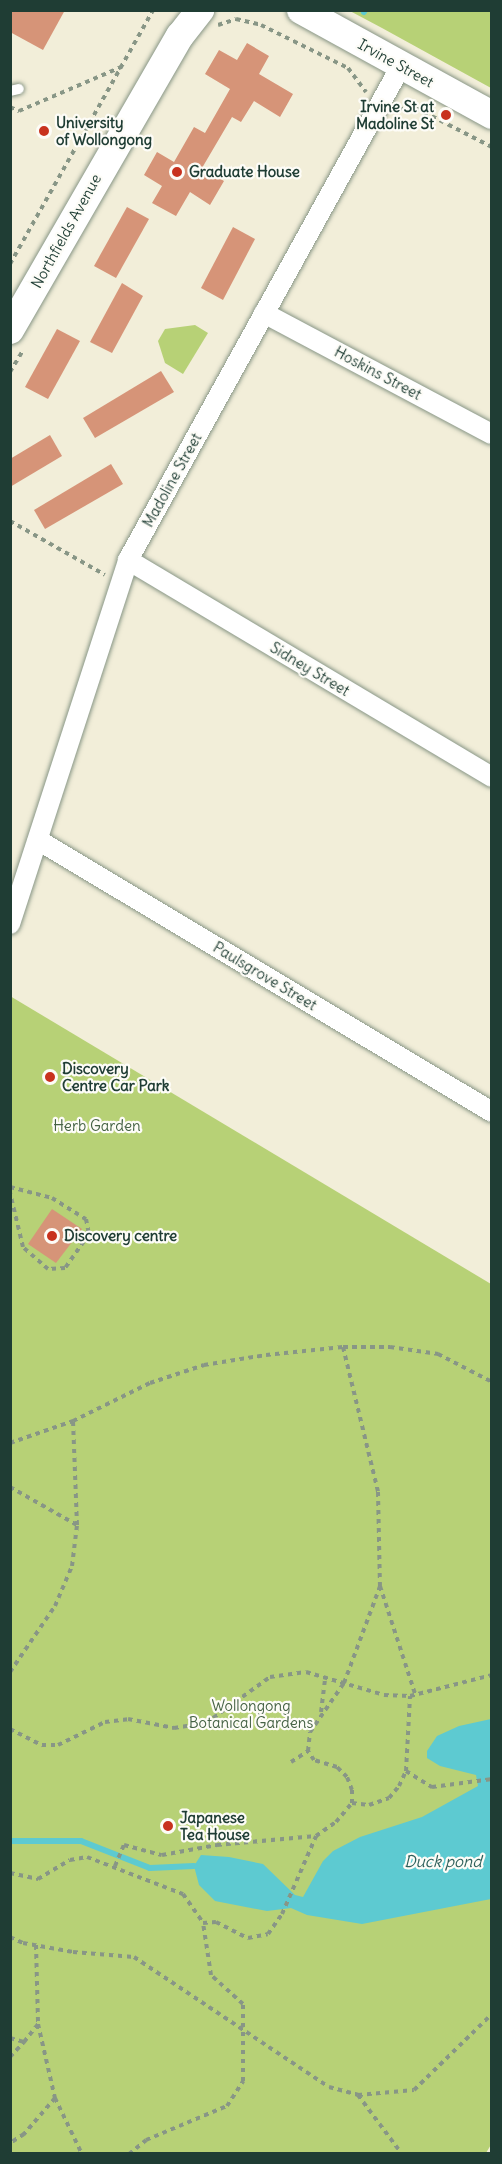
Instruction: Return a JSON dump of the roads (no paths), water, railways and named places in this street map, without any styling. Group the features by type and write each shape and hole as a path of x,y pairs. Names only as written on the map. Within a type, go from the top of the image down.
{"main road":[{"name":"Northfields Avenue","path":"10,302 174,10"},
{"name":"Irvine Street","path":"301,10 492,115"},
{"name":"Northfields Avenue","path":"19,336 180,36 206,19"}],"street":[{"name":"Madoline Street","path":"10,924 128,560 401,66"},
{"name":"Hoskins Street","path":"264,313 492,434"},
{"name":"Sidney Street","path":"128,560 492,777"},
{"name":"Paulsgrove Street","path":"38,840 492,1112"}],"water":[{"name":"Duck pond","path":"491,1719 491,1899 362,1924 307,1915 291,1908 267,1911 215,1901 199,1885 194,1866 201,1855 229,1857 263,1864 295,1895 303,1897 323,1861 333,1851 360,1837 422,1817 478,1786 476,1775 440,1766 427,1758 427,1751 437,1736 459,1726"}],"waterway":[{"path":"10,1841 81,1841 150,1868 194,1866"}],"place":[{"name":"Irvine St at Madoline St","path":"446,115"},
{"name":"University of Wollongong","path":"44,131"},
{"name":"Graduate House","path":"177,172"},
{"name":"Discovery Centre Car Park","path":"50,1077"},
{"name":"Discovery centre","path":"52,1236"},
{"name":"Japanese Tea House","path":"168,1826"}],"park label":[{"name":"Herb Garden","path":"97,1126"},
{"name":"Wollongong Botanical Gardens","path":"251,1714"}]}
